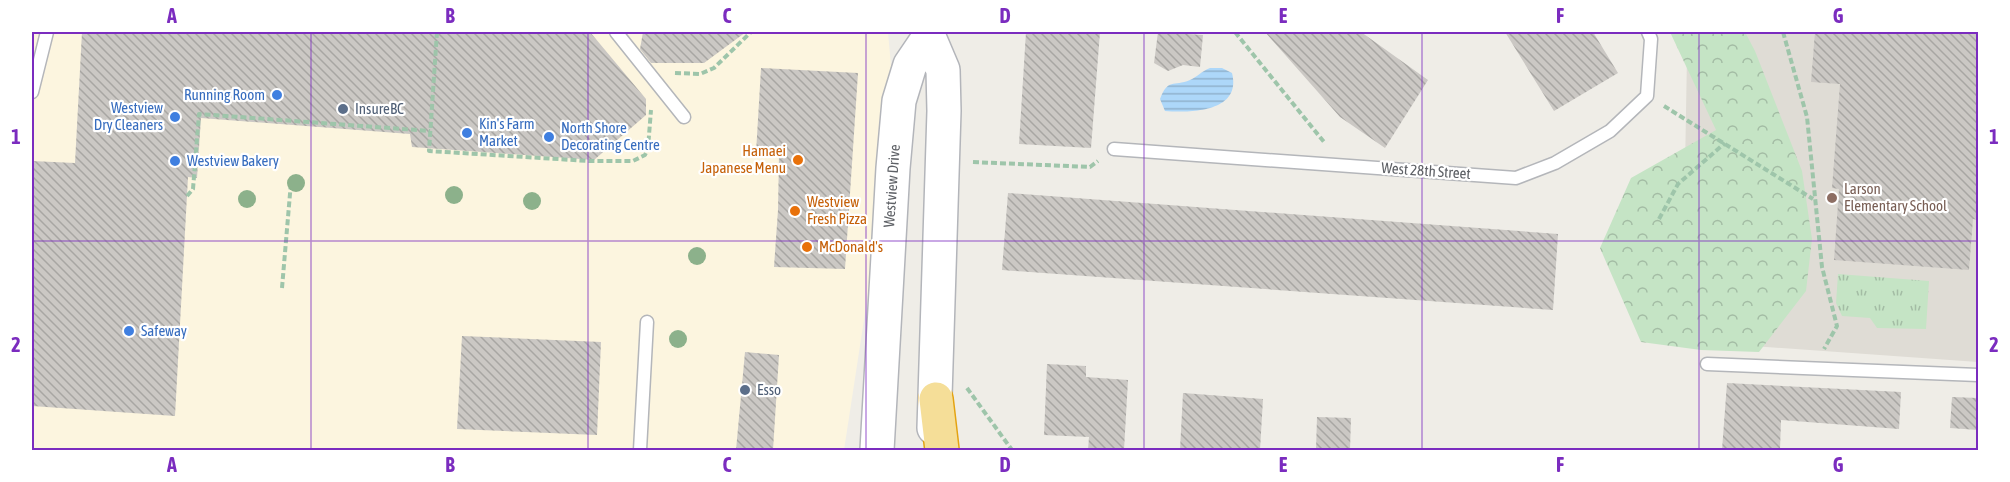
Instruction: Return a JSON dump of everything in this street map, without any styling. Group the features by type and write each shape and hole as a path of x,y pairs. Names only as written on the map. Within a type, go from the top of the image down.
{"highway":[{"path":"936,399 942,450"}],"main road":[{"name":"Westview Drive","path":"929,34 943,70 944,111 933,450"},
{"name":"Westview Drive","path":"877,450 899,101 910,65 929,34"}],"lane":[{"path":"32,92 47,32"},
{"path":"615,32 684,117"},
{"path":"1647,96 1652,39 1648,32"},
{"name":"West 28th Street","path":"1114,149 1516,178 1555,163 1610,131 1647,96"},
{"path":"640,450 647,322"},
{"path":"1707,364 1978,375"}],"path":[{"path":"437,32 429,151 589,161 633,161 645,155 648,148 650,104"},
{"path":"684,73 700,74 714,68 752,32"},
{"path":"1234,32 1343,166"},
{"path":"1784,32 1807,117 1822,267 1837,326 1813,368"},
{"path":"1647,96 1814,200"},
{"path":"187,196 193,189 199,114 430,131"},
{"path":"1659,219 1678,184 1725,143"},
{"path":"943,158 990,164 1090,167 1114,149"},
{"path":"282,288 291,182"}],"shaded area":[{"path":"32,32 888,32 891,66 873,261 844,450 32,450"},
{"name":"Larson Elementary School","path":"1677,32 1978,32 1978,362 1682,341 1687,55"}],"green space":[{"path":"1670,32 1745,32 1755,51 1802,171 1812,239 1806,291 1759,352 1701,350 1641,342 1600,248 1631,178 1716,130"},
{"path":"1838,274 1929,281 1926,329 1877,328 1870,318 1842,316 1836,303"}],"water":[{"path":"1210,68 1222,68 1232,73 1233,86 1229,96 1222,103 1200,110 1165,111 1160,99 1166,88 1172,84 1190,80"}],"building":[{"path":"82,32 590,32 646,99 646,115 594,160 412,147 410,134 201,118 197,178 188,177 175,416 32,406 32,161 75,163"},
{"path":"643,32 746,32 704,63 651,63 640,49"},
{"path":"1026,32 1100,32 1091,148 1019,144"},
{"path":"1158,32 1203,35 1200,67 1183,65 1168,71 1154,63"},
{"path":"1265,32 1361,32 1428,80 1385,148 1340,117"},
{"path":"1505,32 1593,32 1618,73 1554,111"},
{"path":"1815,32 1978,32 1978,220 1973,219 1969,270 1834,260 1839,189 1832,188 1840,84 1811,82"},
{"path":"761,68 858,73 845,269 774,267 779,155 756,153"},
{"path":"1008,193 1558,234 1553,310 1002,270"},
{"path":"462,336 601,342 597,435 457,429"},
{"path":"745,352 779,355 773,450 736,450"},
{"path":"1047,364 1086,366 1086,377 1128,380 1124,450 1088,450 1089,437 1044,435"},
{"path":"1727,383 1901,392 1899,429 1781,420 1780,450 1722,450"},
{"path":"1183,393 1263,399 1260,450 1180,450"},
{"path":"1952,397 1978,398 1978,430 1950,428"},
{"path":"1317,417 1351,418 1350,450 1316,450"}],"place":[{"name":"Running Room","path":"277,95"},
{"name":"InsureBC","path":"343,109"},
{"name":"Westview Dry Cleaners","path":"175,117"},
{"name":"Kin's Farm Market","path":"467,133"},
{"name":"North Shore Decorating Centre","path":"549,137"},
{"name":"Hamaei Japanese Menu","path":"798,160"},
{"name":"Westview Bakery","path":"175,161"},
{"name":"Larson Elementary School","path":"1832,198"},
{"name":"Westview Fresh Pizza","path":"795,211"},
{"name":"McDonald's","path":"807,247"},
{"name":"Safeway","path":"129,331"},
{"name":"Esso","path":"745,390"}]}
